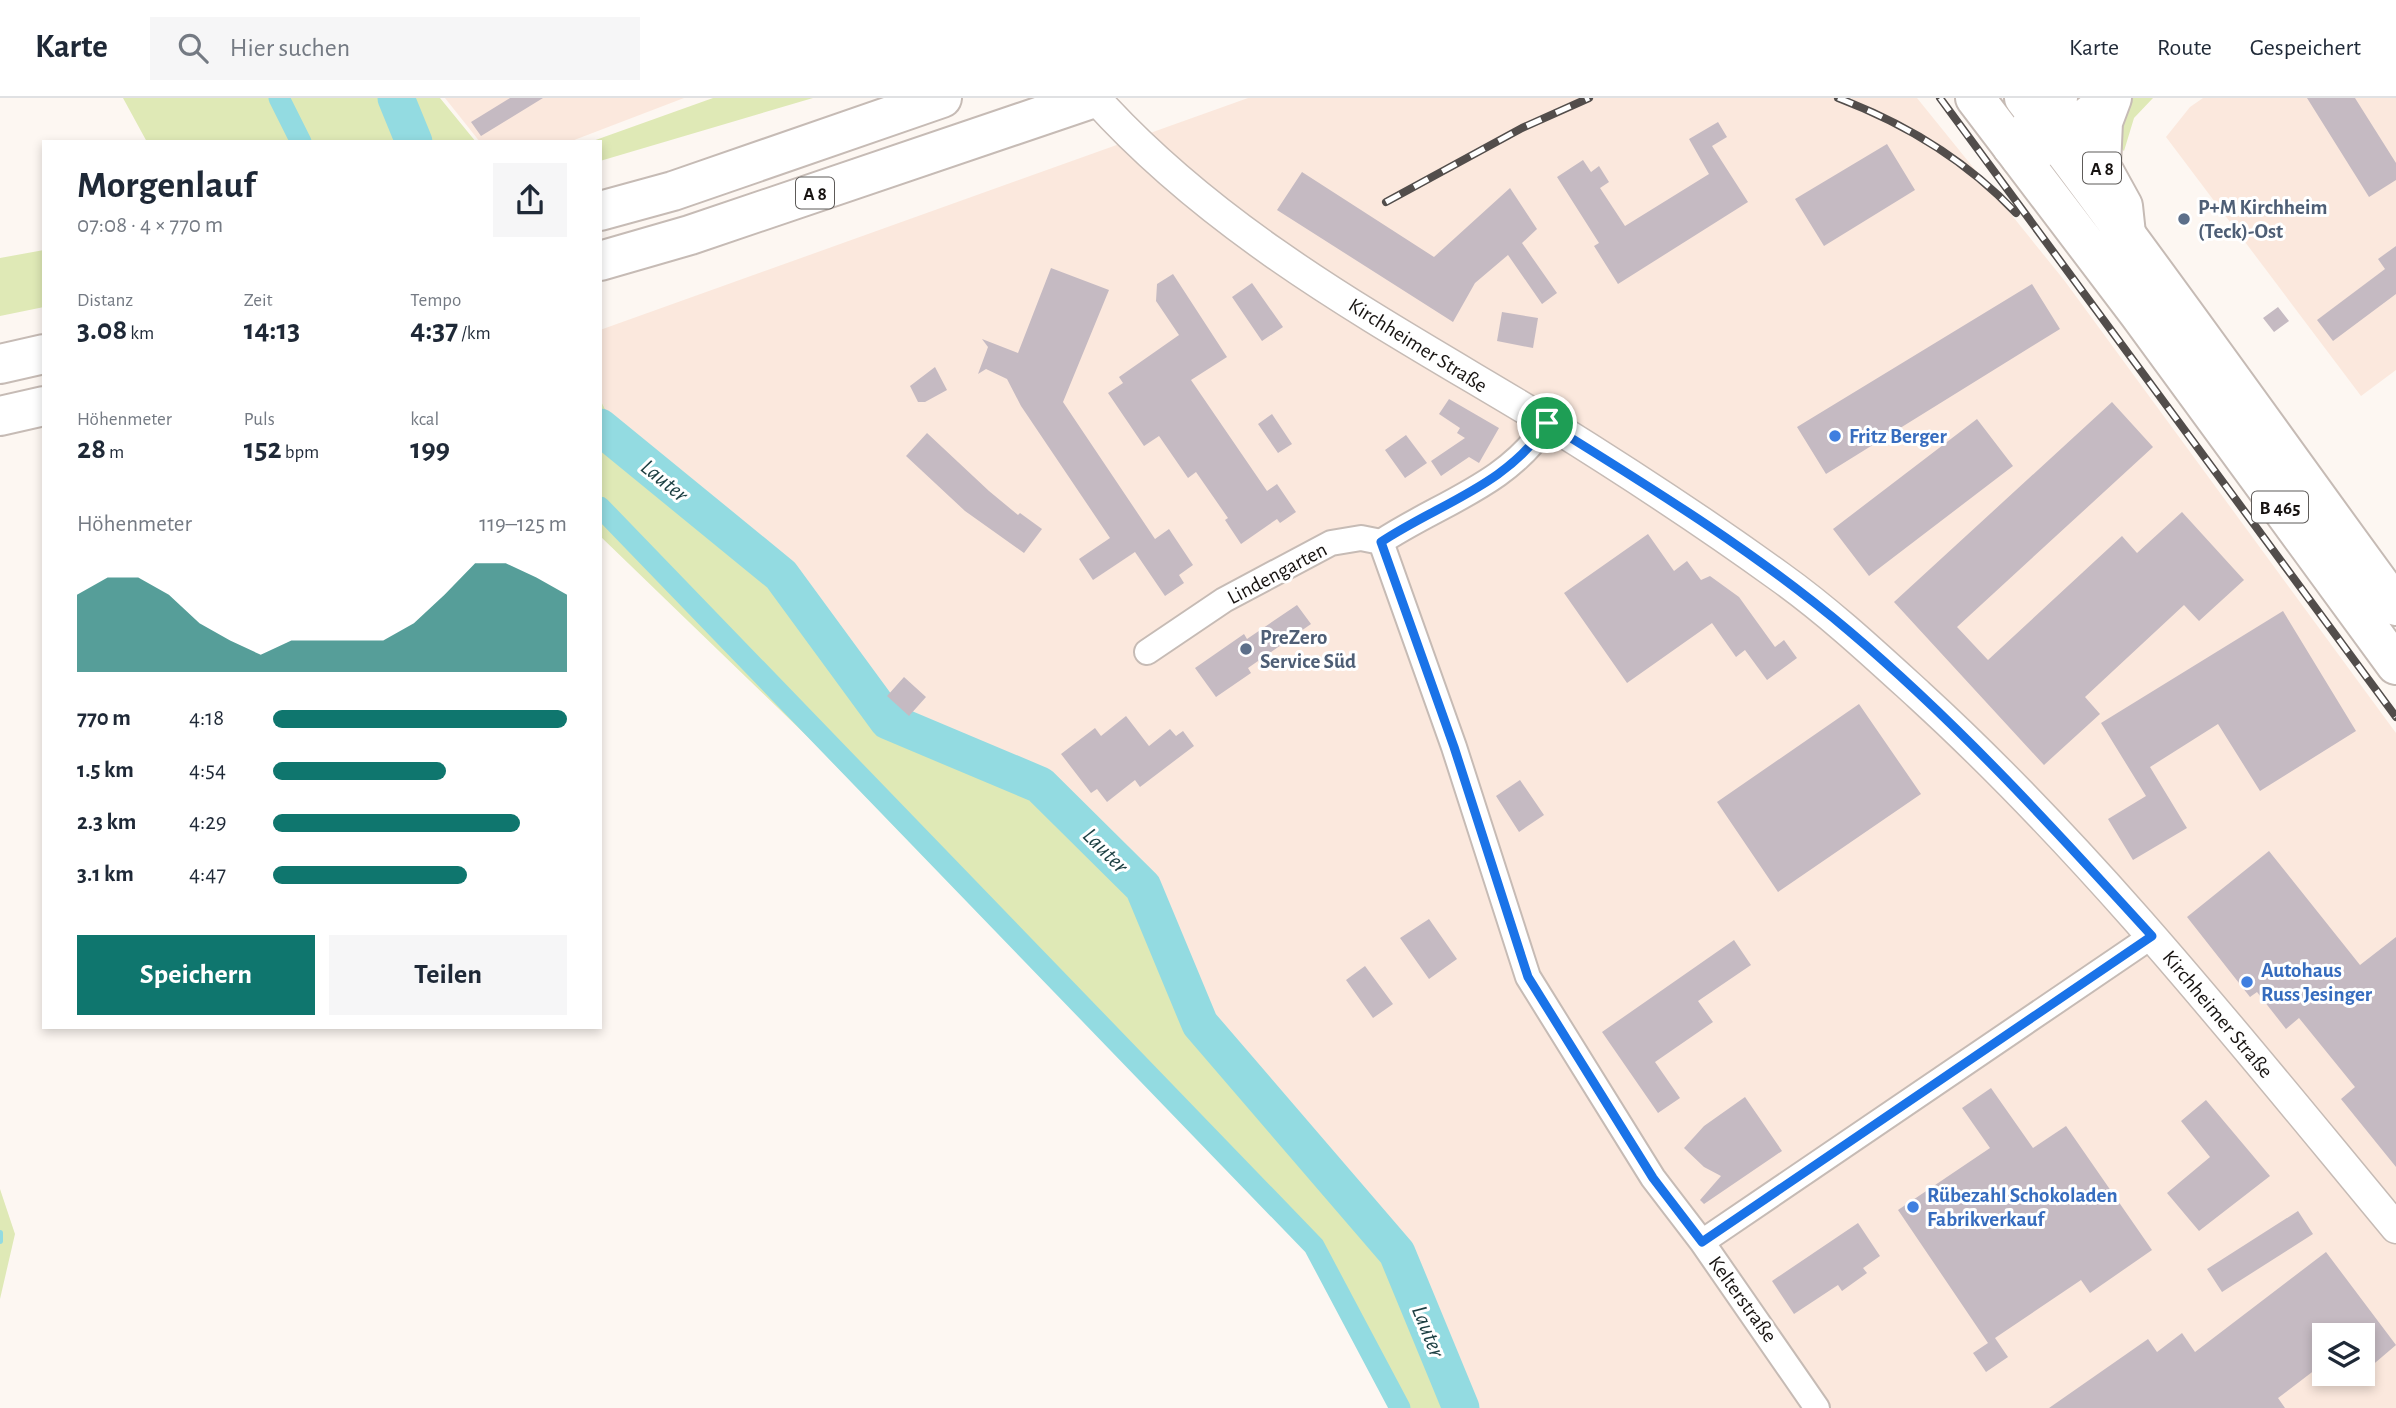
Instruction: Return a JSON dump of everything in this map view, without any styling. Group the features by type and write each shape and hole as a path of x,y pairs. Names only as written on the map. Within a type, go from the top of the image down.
{"main road":[{"name":"A 8","path":"602,210 673,191 942,98"},
{"name":"A 8","path":"602,260 690,235 1095,98"},
{"name":"B 465","path":"1975,98 2139,314 2396,665"},
{"name":"A 8","path":"2016,152 2044,113 2112,98"},
{"name":"A 8","path":"2112,98 2103,122 2101,166 2123,206 2126,234"},
{"name":"B 465","path":"2044,113 2126,234 2396,606"},
{"path":"0,363 42,354"},
{"path":"0,416 42,406"}],"street":[{"name":"Kirchheimer Straße","path":"1095,98 1173,178 1220,216 1428,353 1547,423 1679,506 1783,579 1849,631 1965,737 2018,790 2152,936 2396,1228"},
{"path":"1381,542 1416,519 1499,475 1534,443 1547,423"},
{"name":"Lindengarten","path":"1147,652 1224,600 1331,543 1361,538 1381,542"},
{"name":"Kelterstraße","path":"1381,542 1454,747 1528,977 1653,1178 1702,1242 1817,1408"},
{"path":"1702,1242 2152,936"}],"shaded area":[{"path":"445,98 684,98 574,140 478,140"},
{"path":"1248,98 1917,98 2064,280 2396,733 2396,1408 1467,1408 1403,1247 1208,1021 1151,879 1045,776 894,714 784,561 613,424 602,403 602,329"},
{"path":"2203,98 2396,98 2396,370 2361,396 2166,137 2190,107"}],"green space":[{"path":"123,98 440,98 474,140 146,140"},
{"path":"713,98 813,98 602,160 602,140 596,140"},
{"path":"2128,98 2153,98 2134,118 2124,151 2111,139"},
{"path":"42,250 42,307 0,316 0,258"},
{"path":"602,403 613,425 784,561 894,714 1045,776 1152,879 1208,1021 1403,1247 1467,1408 1391,1408 1307,1252 809,738 602,538"},
{"path":"0,1189 15,1234 0,1299"}],"building":[{"path":"510,98 543,98 481,136 471,122"},
{"path":"2307,98 2355,98 2396,163 2396,180 2369,197"},
{"path":"1718,122 1727,137 1712,146 1748,202 1618,284 1594,246 1599,243 1557,177 1583,160 1591,172 1599,166 1609,182 1600,188 1625,226 1709,174 1689,139"},
{"path":"1887,144 1915,190 1824,246 1795,199"},
{"path":"1302,172 1434,257 1510,188 1537,229 1522,243 1557,293 1542,304 1508,255 1475,283 1453,322 1277,210"},
{"path":"2396,246 2396,294 2333,341 2317,320 2385,269 2378,259"},
{"path":"1051,268 1109,290 1063,402 1155,539 1169,529 1193,565 1179,575 1184,583 1165,596 1135,552 1093,580 1079,559 1110,538 1021,406 1007,379 986,369 978,374 988,347 982,339 1018,353"},
{"path":"1173,274 1227,357 1191,380 1267,491 1277,484 1296,512 1280,523 1277,519 1241,544 1225,520 1228,518 1196,472 1188,478 1159,436 1144,446 1108,393 1123,383 1119,377 1179,335 1156,301 1157,284"},
{"path":"1252,283 1283,327 1262,341 1232,297"},
{"path":"2032,284 2060,329 1826,474 1797,427"},
{"path":"2278,307 2289,321 2274,332 2263,318"},
{"path":"1502,312 1538,318 1533,348 1497,341"},
{"path":"935,367 947,390 925,402 918,402 910,386"},
{"path":"1449,399 1499,428 1479,463 1469,457 1441,476 1431,461 1465,438 1457,433 1460,428 1439,414"},
{"path":"2112,402 2153,447 1957,627 1988,660 2122,536 2137,553 2182,512 2244,580 2199,621 2184,605 2085,697 2100,714 2044,765 1894,602"},
{"path":"1272,414 1292,444 1278,453 1258,424"},
{"path":"1977,419 2013,466 1869,576 1833,529"},
{"path":"927,433 989,491 1018,515 1020,513 1042,529 1024,553 965,511 906,456"},
{"path":"1406,435 1427,463 1405,478 1385,450"},
{"path":"1648,534 1674,571 1687,561 1701,580 1710,576 1739,597 1775,647 1784,640 1797,658 1767,680 1745,650 1736,657 1712,623 1627,683 1564,593"},
{"path":"1297,605 1311,624 1248,668 1251,673 1216,697 1195,668 1244,634 1247,639"},
{"path":"2283,611 2356,731 2260,791 2218,724 2150,767 2187,828 2133,860 2108,819 2146,796 2101,723"},
{"path":"904,677 926,697 909,716 887,696"},
{"path":"1859,704 1921,794 1778,892 1717,802"},
{"path":"1126,716 1149,746 1170,729 1176,736 1183,731 1194,746 1140,787 1135,780 1107,802 1097,789 1091,793 1061,754 1095,728 1101,736"},
{"path":"1520,780 1544,815 1519,832 1496,796"},
{"path":"2269,851 2360,965 2396,937 2396,1167 2341,1099 2355,1087 2299,1018 2286,1029 2257,992 2250,997 2187,917"},
{"path":"1429,919 1457,959 1429,979 1400,938"},
{"path":"1734,940 1751,965 1698,1001 1713,1022 1655,1062 1680,1098 1658,1113 1602,1032"},
{"path":"1365,966 1393,1004 1373,1018 1346,980"},
{"path":"1991,1088 2033,1148 2066,1126 2152,1250 2090,1293 2081,1280 1995,1338 2008,1357 1986,1372 1973,1353 1988,1343 1898,1210 1990,1148 1962,1108"},
{"path":"1745,1097 1782,1151 1704,1204 1700,1200 1721,1176 1704,1167 1684,1148 1704,1126"},
{"path":"2206,1100 2270,1176 2199,1231 2167,1193 2210,1157 2181,1121"},
{"path":"2298,1211 2313,1234 2222,1292 2207,1269"},
{"path":"1858,1223 1880,1256 1863,1268 1867,1273 1842,1291 1838,1285 1794,1314 1772,1281"},
{"path":"2326,1252 2396,1345 2375,1363 2375,1323 2312,1323 2312,1372 2278,1398 2285,1408 2049,1408 2148,1339 2157,1352 2182,1333 2195,1352"}],"waterway":[{"path":"279,98 300,140"},
{"name":"Lauter","path":"396,98 413,140"},
{"name":"Lauter","path":"602,429 781,575 888,721 1040,785 1143,887 1200,1024 1397,1253 1461,1408"},
{"path":"602,509 1314,1246 1400,1408"},
{"path":"0,1233 0,1241"}],"railway":[{"path":"1386,202 1522,128 1589,98"},
{"path":"1838,98 1887,119 1933,145 1977,177 2016,213"},
{"path":"1940,98 2396,717"}],"place":[{"name":"P+M Kirchheim (Teck)-Ost","path":"2184,219"},
{"name":"Fritz Berger","path":"1835,436"},
{"name":"PreZero Service Süd","path":"1246,649"},
{"name":"Autohaus Russ Jesinger","path":"2247,982"},
{"name":"Rübezahl Schokoladen Fabrikverkauf","path":"1913,1207"}],"route":[{"path":"1547,423 1679,506 1783,579 1849,631 1965,737 2035,807 2152,936 1702,1242 1653,1178 1528,977 1454,747 1381,542 1416,519 1455,501 1499,475 1534,443 1547,423"}]}
